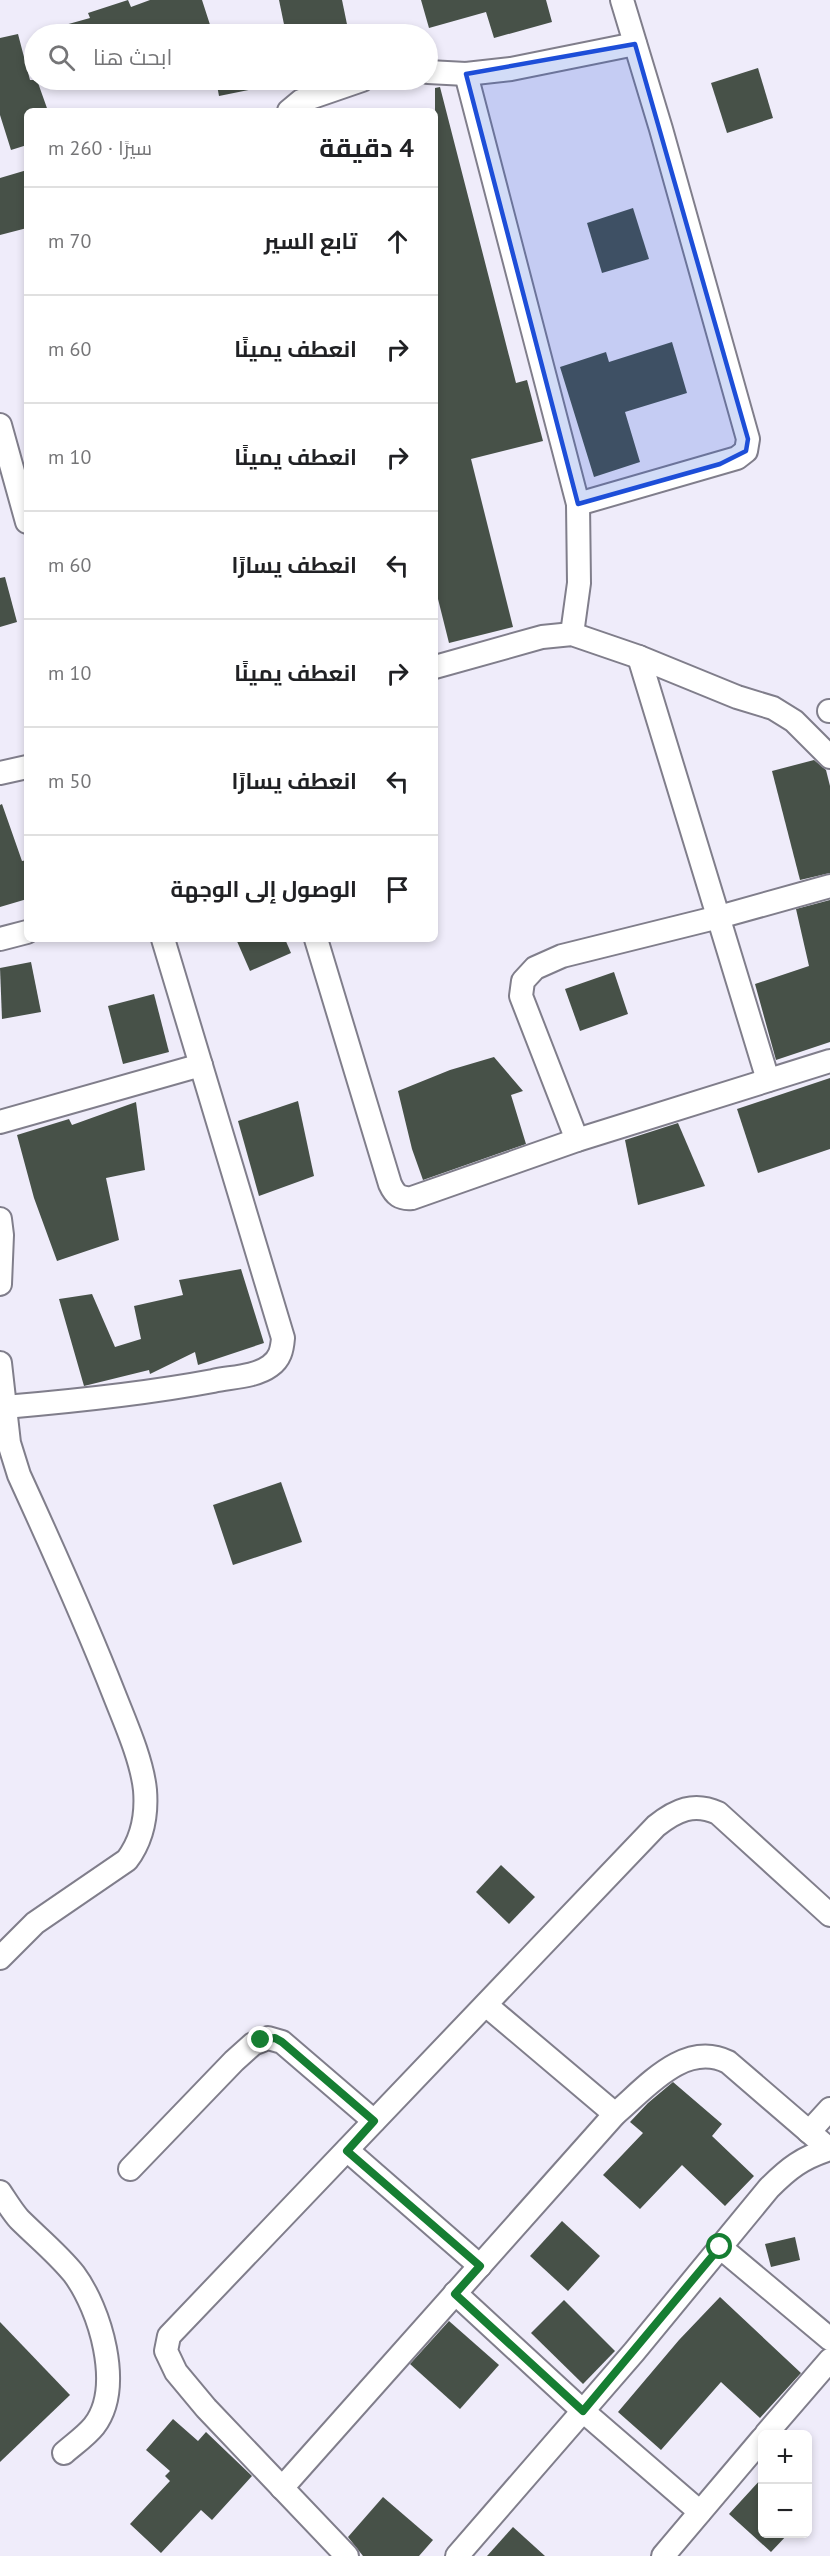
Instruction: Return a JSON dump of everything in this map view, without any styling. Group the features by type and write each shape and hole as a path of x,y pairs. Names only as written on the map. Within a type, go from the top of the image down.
{"street":[{"path":"578,504 737,458 746,451 748,440 662,129 622,0"},
{"path":"438,73 466,74 511,69 635,44"},
{"path":"466,74 578,504 579,583 572,634"},
{"path":"293,108 301,101 333,90"},
{"path":"0,425 24,511"},
{"path":"438,666 542,637 572,634 639,657 736,698 773,708 794,721 830,757"},
{"path":"639,657 768,1080"},
{"path":"0,772 24,768"},
{"path":"577,1140 522,996 524,981 535,968 562,956 719,917 830,886"},
{"path":"0,939 24,933"},
{"path":"5,1407 82,1401 174,1388 257,1372 270,1366 279,1358 283,1338 164,942"},
{"path":"317,942 390,1184 397,1196 412,1198 577,1140 830,1061"},
{"path":"0,1122 201,1065"},
{"path":"0,1219 2,1235 0,1284"},
{"path":"0,1363 9,1443 19,1475 106,1675 128,1730 145,1789 140,1836 127,1860 35,1923 0,1958"},
{"path":"346,2556 206,2408 176,2372 169,2360 167,2344 169,2337 670,1815 684,1809 706,1808 718,1813 830,1915"},
{"path":"486,2005 615,2114"},
{"path":"130,2169 234,2061 253,2044 268,2038 282,2042 374,2121"},
{"path":"282,2488 615,2114 676,2063 709,2056 728,2062 830,2149"},
{"path":"809,2132 830,2109"},
{"path":"458,2556 583,2411 769,2188 789,2168 807,2157 830,2149"},
{"path":"347,2151 480,2266"},
{"path":"0,2192 17,2217 74,2275 97,2319 104,2344 109,2376 103,2408 94,2426 64,2453"},
{"path":"720,2247 830,2339"},
{"path":"455,2294 583,2411 700,2512"},
{"path":"769,2430 830,2360"},
{"path":"663,2556 758,2444"}],"highlighted area":[{"path":"635,44 748,439 746,451 720,464 578,504 466,74"}],"building":[{"path":"128,0 131,7 150,0 202,0 210,24 68,24 90,18 88,13"},
{"path":"279,0 342,0 347,24 284,24"},
{"path":"421,0 546,0 552,22 494,38 486,12 438,25 428,24"},
{"path":"18,34 24,57 24,90 41,90 47,108 24,108 24,146 11,150 0,115 0,38"},
{"path":"758,68 773,118 727,133 711,83"},
{"path":"440,87 516,383 527,380 543,441 471,459 513,627 449,643 438,599 438,108 435,108 435,90 438,90"},
{"path":"218,90 249,90 219,96"},
{"path":"24,171 24,229 0,235 0,178"},
{"path":"633,208 649,259 602,273 587,223"},
{"path":"672,342 687,393 625,412 640,462 594,477 560,367 606,352 609,362"},
{"path":"5,577 17,622 0,627 0,578"},
{"path":"814,760 826,770 830,786 830,873 800,880 772,771"},
{"path":"2,804 22,861 24,861 24,900 0,907 0,805"},
{"path":"830,900 830,1042 776,1060 755,984 809,966 796,909"},
{"path":"237,942 286,942 291,953 250,971"},
{"path":"31,962 41,1012 2,1019 0,968"},
{"path":"614,972 628,1014 580,1031 565,989"},
{"path":"154,994 169,1052 123,1064 108,1006"},
{"path":"494,1057 523,1091 511,1095 526,1144 423,1180 412,1149 398,1091 450,1070"},
{"path":"830,1078 830,1149 758,1173 737,1109"},
{"path":"298,1101 314,1176 259,1196 238,1121"},
{"path":"136,1102 145,1170 106,1178 119,1240 57,1261 34,1198 17,1135 69,1119 72,1125"},
{"path":"678,1123 705,1186 638,1205 625,1140"},
{"path":"241,1269 264,1343 198,1365 195,1352 150,1374 149,1370 84,1386 59,1299 92,1294 115,1347 141,1339 134,1306 183,1295 179,1280"},
{"path":"281,1482 302,1542 233,1565 213,1505"},
{"path":"501,1865 535,1897 509,1924 476,1892"},
{"path":"673,2082 722,2124 712,2136 754,2176 725,2206 682,2165 640,2209 603,2175 643,2133 630,2122"},
{"path":"562,2221 600,2256 568,2291 530,2256"},
{"path":"795,2237 800,2260 771,2267 765,2244"},
{"path":"720,2297 801,2373 760,2418 721,2382 661,2450 618,2412 679,2340"},
{"path":"564,2300 615,2351 583,2384 531,2333"},
{"path":"449,2321 499,2365 460,2409 410,2364"},
{"path":"0,2322 70,2395 0,2462"},
{"path":"173,2419 198,2441 206,2432 252,2476 212,2520 201,2510 161,2553 130,2524 170,2481 165,2476 170,2471 146,2450"},
{"path":"758,2482 758,2538 784,2538 771,2552 729,2514"},
{"path":"383,2497 433,2540 419,2556 363,2556 348,2537"},
{"path":"513,2527 545,2556 487,2556"}],"route":[{"path":"261,2040 275,2038 282,2042 374,2121 347,2151 480,2266 455,2294 583,2411 720,2247"}]}
